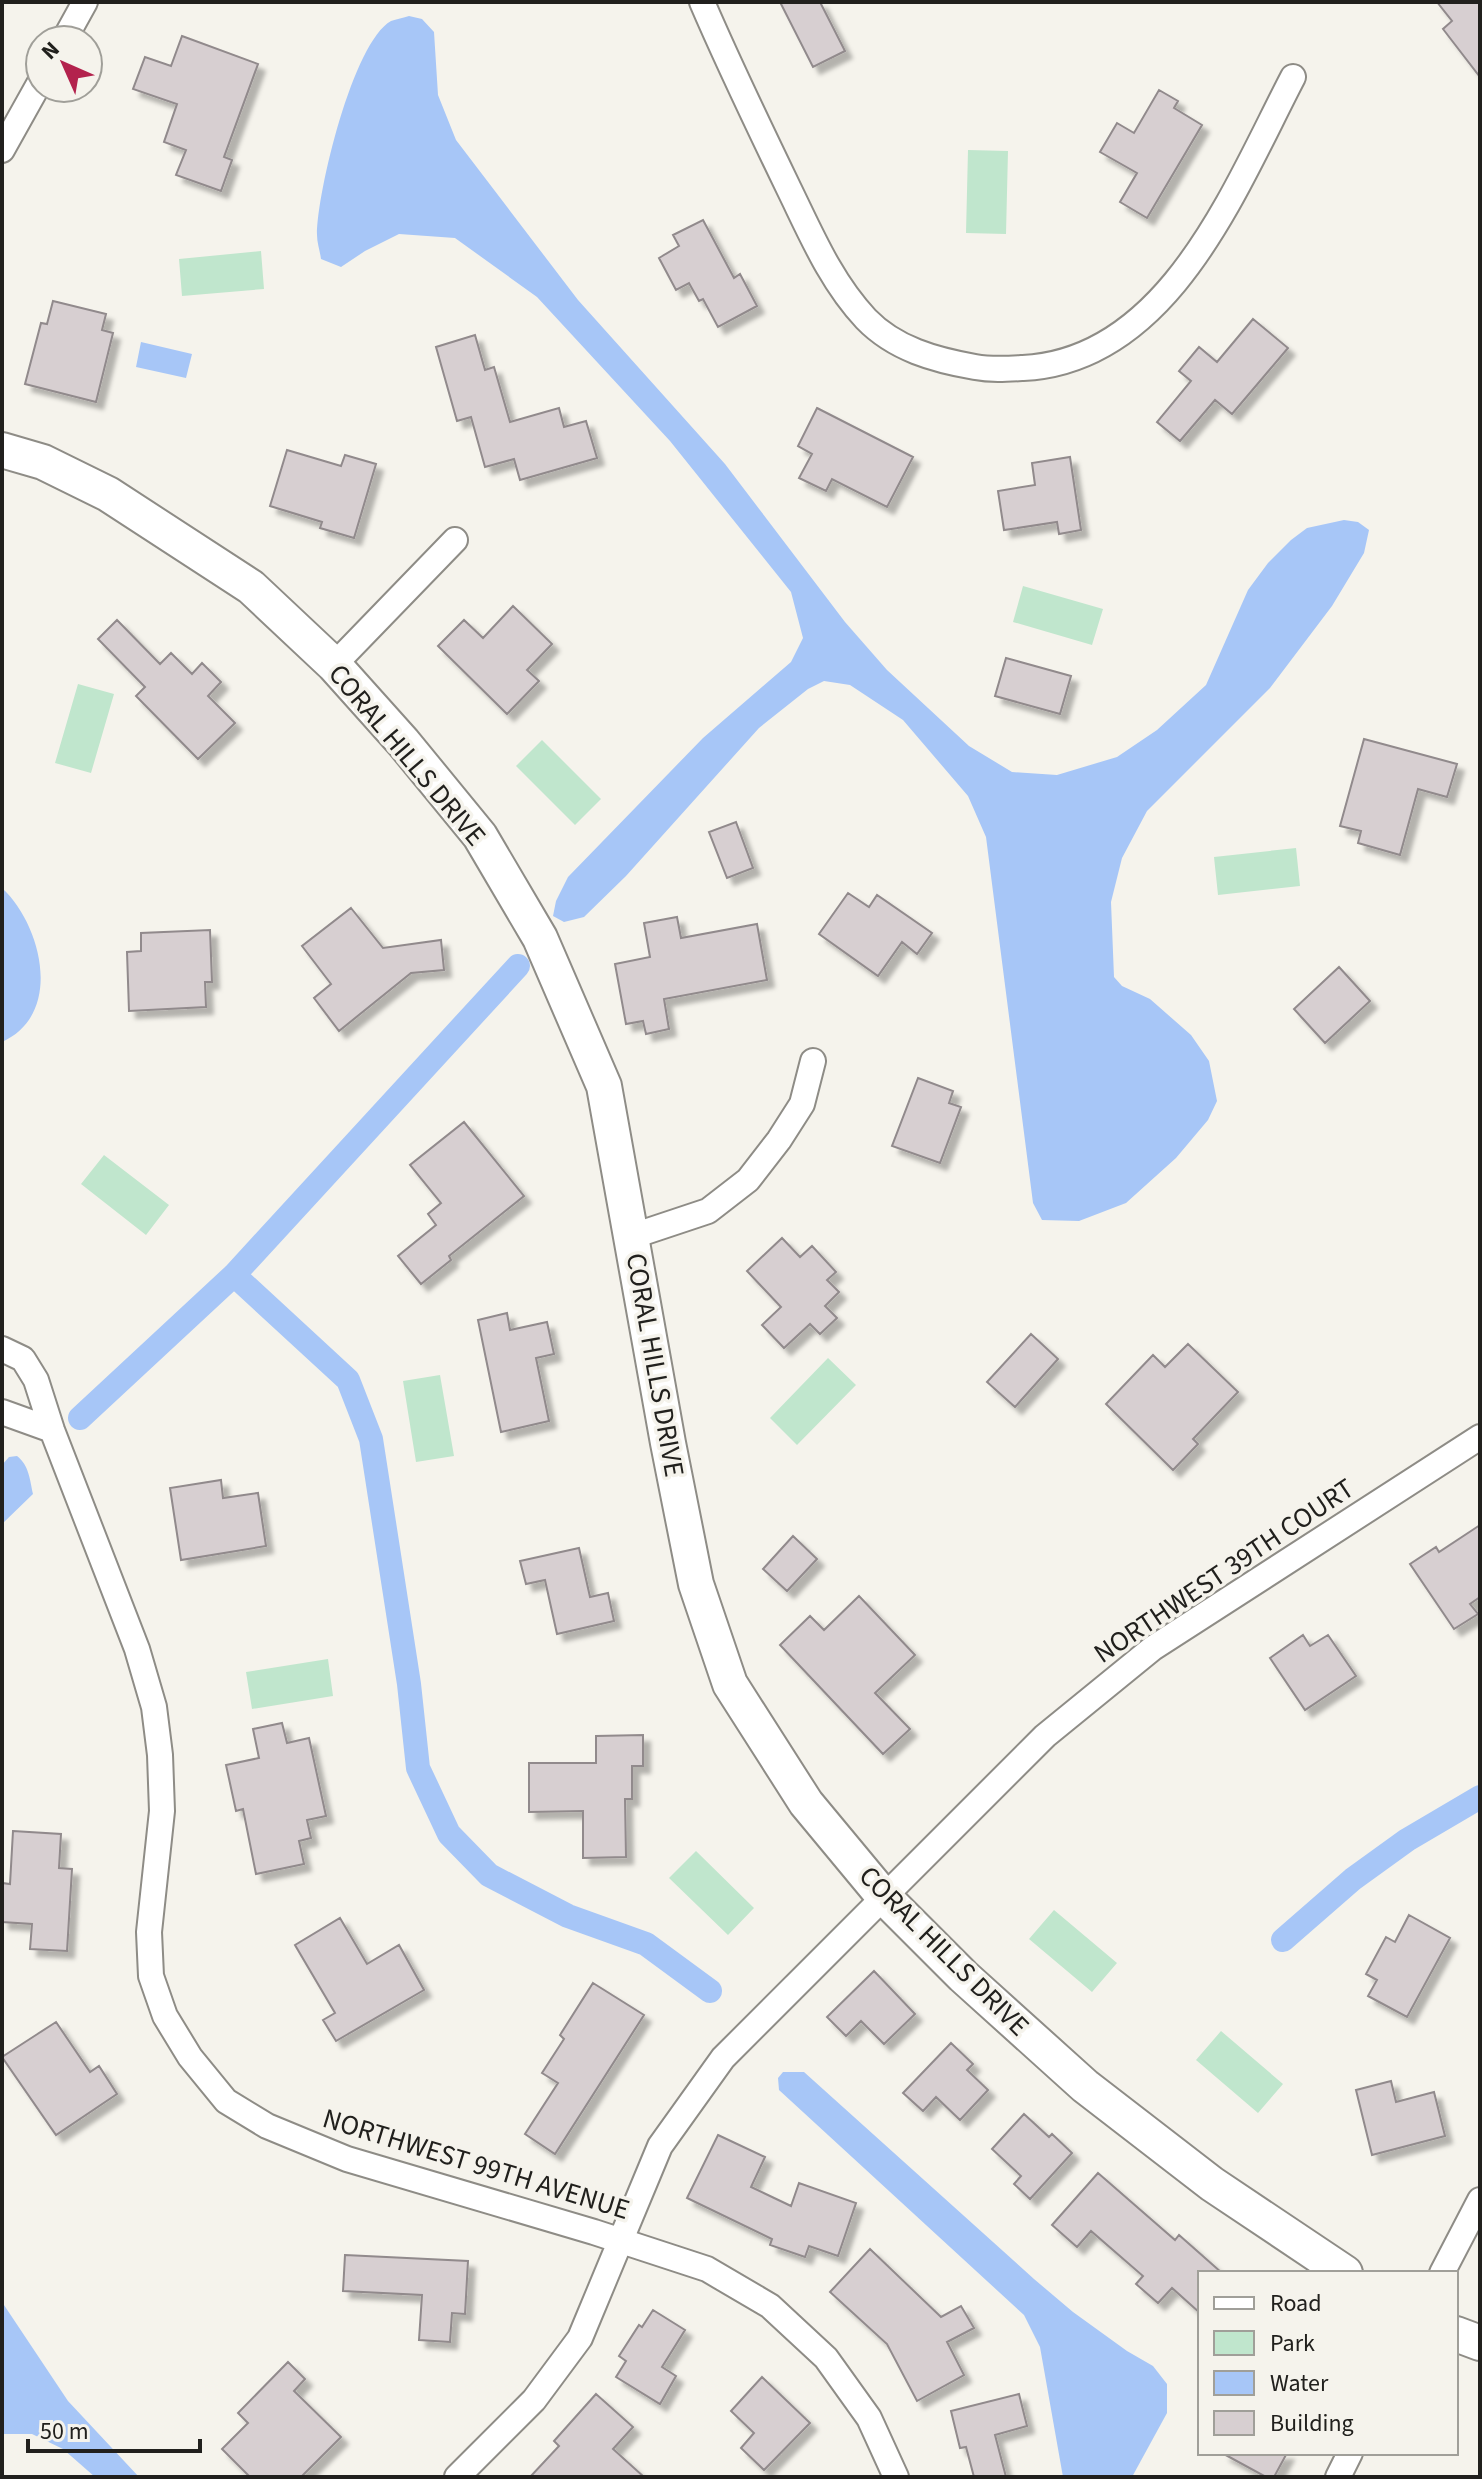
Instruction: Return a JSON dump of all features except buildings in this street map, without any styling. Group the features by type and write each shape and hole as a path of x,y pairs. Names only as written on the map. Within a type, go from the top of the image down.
{"street":[{"path":"73,24 85,2"},
{"path":"702,2 736,80 827,268 867,320 902,347 942,361 988,370 1040,367 1077,359 1123,334 1161,300 1190,263 1230,198 1293,77"},
{"path":"2,150 28,104"},
{"name":"CORAL HILLS DRIVE","path":"2,450 43,462 108,494 251,587 334,665 403,742 480,836 540,938 604,1086 696,1584 730,1684 806,1803 884,1897 963,1976 1085,2086 1212,2184 1342,2271"},
{"path":"334,665 455,540"},
{"path":"633,1236 708,1211 748,1180 802,1104 813,1061"},
{"name":"NORTHWEST 99TH AVENUE","path":"2,1349 23,1359 36,1380 52,1430 137,1649 154,1707 162,1811 149,1932 151,1976 165,2016 190,2057 226,2101 267,2126 347,2159 707,2269 770,2306 826,2358 869,2418 896,2477"},
{"path":"2,1412 52,1430"},
{"name":"NORTHWEST 39TH COURT","path":"457,2477 534,2400 580,2338 660,2146 723,2058 1045,1736 1153,1648 1480,1437"},
{"path":"1443,2271 1480,2200"},
{"path":"1458,2335 1480,2343"},
{"path":"1338,2477 1349,2455"}],"green space":[{"path":"968,150 1008,151 1006,234 966,233"},
{"path":"261,251 264,289 182,296 179,259"},
{"path":"1023,586 1103,609 1092,645 1013,622"},
{"path":"78,684 114,694 91,773 55,763"},
{"path":"542,740 601,799 575,825 516,766"},
{"path":"1296,848 1300,886 1218,895 1214,857"},
{"path":"104,1155 169,1205 146,1235 81,1184"},
{"path":"828,1358 856,1385 797,1445 770,1418"},
{"path":"440,1375 454,1456 416,1462 403,1381"},
{"path":"328,1659 333,1696 252,1709 246,1672"},
{"path":"696,1851 754,1908 728,1935 669,1878"},
{"path":"1054,1910 1117,1963 1092,1992 1029,1939"},
{"path":"1221,2031 1283,2084 1258,2113 1196,2060"}],"water":[{"path":"409,16 422,19 434,32 438,95 456,140 578,300 725,464 845,622 887,670 969,746 1012,772 1057,775 1117,757 1157,730 1206,685 1248,590 1268,563 1291,540 1307,528 1344,520 1358,522 1369,530 1364,553 1332,606 1270,688 1147,811 1122,858 1111,902 1114,977 1122,986 1150,999 1191,1035 1209,1061 1217,1101 1208,1120 1176,1158 1126,1203 1079,1221 1042,1220 1033,1203 986,837 968,796 903,720 850,685 824,681 808,689 759,728 626,876 584,917 564,922 553,916 556,901 568,877 703,738 791,662 803,638 791,592 670,441 537,297 455,238 399,234 341,267 321,259 317,235 323,186 351,87 363,57 377,34 391,21"},
{"path":"141,342 192,354 186,378 136,367"},
{"path":"2,888 28,924 40,968 40,991 34,1011 21,1029 2,1042"},
{"path":"17,1456 27,1468 33,1494 2,1524 2,1465 9,1457"},
{"path":"783,2072 804,2072 1073,2312 1153,2366 1167,2384 1167,2413 1132,2477 1063,2477 1040,2347 1024,2315 779,2090 778,2078"},
{"path":"2,2302 68,2401 139,2477 95,2477 63,2449 32,2434 2,2434"}],"waterway":[{"path":"80,1418 234,1275 518,966"},
{"path":"234,1275 348,1380 371,1439 409,1684 418,1768 449,1834 489,1875 568,1916 646,1944 710,1991"},
{"path":"1283,1940 1353,1879 1407,1840 1480,1797"}]}
